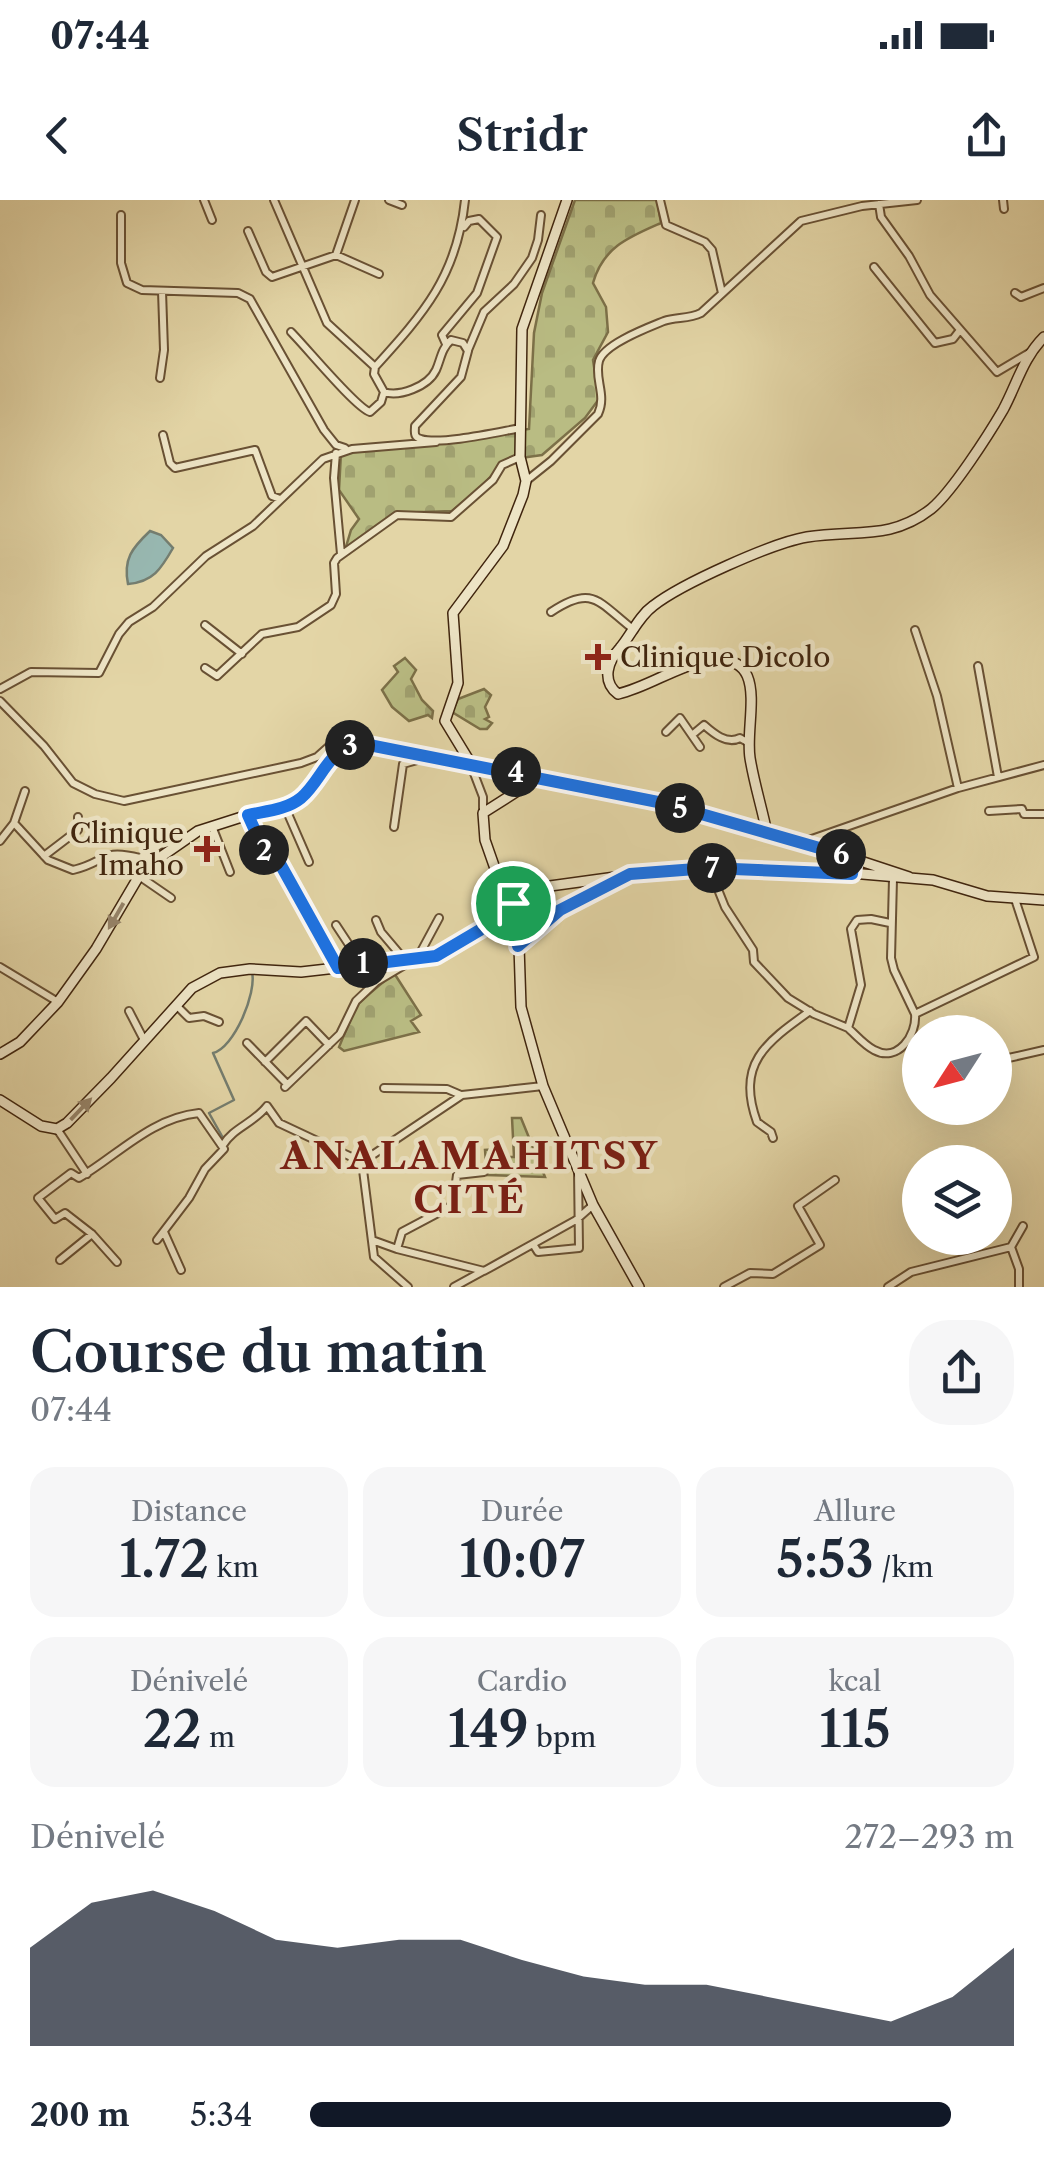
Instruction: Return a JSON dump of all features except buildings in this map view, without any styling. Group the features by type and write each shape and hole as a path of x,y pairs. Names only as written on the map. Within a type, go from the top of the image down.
{"main road":[{"path":"470,762 445,721 458,682 453,613 503,546 526,481 520,457 522,330 568,200"},
{"path":"767,833 749,743 752,692 748,676 740,666 726,660 703,662 622,693 612,689 610,658 652,606 785,542 810,536 895,530 910,524 940,500 1002,410 1028,353 1044,337"},
{"path":"0,1054 20,1042 58,1002 96,949 139,876 177,843 212,826 285,808 310,789 332,757 354,744 470,762 663,803 874,864 894,875"},
{"path":"518,902 505,897 485,840 483,813 516,792 531,775"},
{"path":"852,874 854,858"},
{"path":"871,876 874,864"},
{"path":"0,1100 42,1126 58,1129 200,981 220,972 290,972 433,957 518,902 560,883 709,868 894,875 933,880 987,896 1044,900"},
{"path":"518,946 560,910 630,874"},
{"path":"518,902 523,1018 542,1086 594,1205 639,1287"},
{"path":"619,1255 631,1287"}],"street":[{"path":"204,200 212,220"},
{"path":"274,200 327,324 375,367"},
{"path":"389,200 402,205"},
{"path":"465,200 463,227 428,308 375,367 374,374 384,392 394,396 428,379 436,371 446,344 455,339 468,351"},
{"path":"660,200 666,225 706,242 712,250 722,292"},
{"path":"526,481 598,414 603,389 598,366 600,356 610,346 667,320 689,319 702,313 801,221 917,200"},
{"path":"336,255 353,202"},
{"path":"879,204 881,217 930,295 997,372 1028,353"},
{"path":"120,214 122,276 134,287 219,291 250,299 324,430 336,445 352,449"},
{"path":"445,440 421,440 414,430 461,377 484,312 514,284 532,258 541,214"},
{"path":"446,344 442,335 477,293 497,237 479,218 463,227"},
{"path":"248,230 269,275 276,277 336,255 379,274"},
{"path":"874,268 936,343 953,338 960,330"},
{"path":"1015,293 1021,297 1044,288"},
{"path":"160,378 164,350 162,290"},
{"path":"291,332 360,409 370,412 381,402 384,392"},
{"path":"0,690 31,672 99,673 129,622 153,606 206,556 253,526 316,465 336,453 522,428"},
{"path":"163,436 175,468 256,450 272,496 280,499"},
{"path":"336,453 334,478 341,554"},
{"path":"205,668 216,676 262,634 298,627 331,605 336,594 334,563 397,515 452,517 493,480 502,464 520,457"},
{"path":"551,612 574,597 588,596 635,630"},
{"path":"205,624 242,654"},
{"path":"915,630 937,696 958,788"},
{"path":"978,666 998,777"},
{"path":"0,701 73,783 96,794 124,800 302,764 336,740 354,744"},
{"path":"666,732 680,718 700,747"},
{"path":"692,735 704,725 716,736 734,741 740,738 749,743"},
{"path":"394,827 404,764 432,756"},
{"path":"470,762 483,797 483,813"},
{"path":"803,842 958,788 1044,765"},
{"path":"0,840 14,823 24,791"},
{"path":"285,808 309,862"},
{"path":"989,811 1022,808 1024,814 1044,814"},
{"path":"248,815 266,855 278,860 338,968"},
{"path":"44,856 78,830 78,817"},
{"path":"14,823 44,856 67,869 78,870 122,852 140,858 163,843 177,843"},
{"path":"212,826 230,872"},
{"path":"709,868 726,907 753,950 754,962 788,998 848,1028 873,1050 881,1053 902,1047"},
{"path":"894,875 890,948 894,970 915,1014 1034,956 1044,957"},
{"path":"139,876 171,898"},
{"path":"1015,899 1034,956"},
{"path":"247,1043 286,1086 340,1034 356,1001 376,982 418,957 439,918"},
{"path":"848,1028 861,985 850,929 857,920 871,918 891,924"},
{"path":"376,920 403,958"},
{"path":"336,925 361,963"},
{"path":"0,967 58,1002"},
{"path":"176,1005 189,1018 204,1016 219,1022"},
{"path":"129,1011 144,1040"},
{"path":"773,1138 753,1110 750,1074 758,1057 782,1031 810,1011"},
{"path":"264,1062 306,1022 329,1045"},
{"path":"1012,1057 1044,1050"},
{"path":"362,1162 462,1095 542,1086"},
{"path":"384,1088 446,1088 462,1095"},
{"path":"156,1240 190,1198 205,1169 224,1150 224,1141 259,1118 267,1106 279,1123 362,1162"},
{"path":"117,1262 92,1234 65,1213 55,1220 38,1198 72,1173 79,1178 87,1174 129,1140 196,1112 224,1150"},
{"path":"58,1129 87,1174"},
{"path":"362,1162 374,1257 408,1287"},
{"path":"533,1244 538,1252 578,1248 579,1171"},
{"path":"397,1250 402,1232 453,1206 457,1175 484,1172"},
{"path":"724,1287 750,1273 773,1274 820,1244 798,1206 836,1180"},
{"path":"454,1287 576,1220 594,1205"},
{"path":"1012,1245 1023,1226"},
{"path":"164,1232 181,1270"},
{"path":"60,1260 92,1234"},
{"path":"371,1240 484,1270"},
{"path":"1012,1250 1019,1269 1019,1287"},
{"path":"888,1287 911,1272 979,1255"}],"green space":[{"path":"575,200 657,200 661,223 610,252 597,271 593,283 606,307 608,332 593,360 599,399 585,418 542,455 506,460 452,511 395,513 345,550 359,519 339,490 341,453 529,429 534,333 542,293"},
{"path":"405,658 416,670 411,679 433,711 432,718 428,715 409,721 392,707 382,690 398,672 394,666"},
{"path":"484,689 491,695 485,707 489,717 485,719 492,723 487,729 480,729 452,712 458,699"},
{"path":"394,973 421,1015 411,1021 419,1032 344,1051 339,1047 357,1004"},
{"path":"512,1118 521,1118 545,1177 487,1175 485,1150 498,1149 499,1157 514,1157"}],"water":[{"path":"150,531 161,535 173,548 155,573 128,584 130,554"}],"waterway":[{"path":"223,1138 209,1113 234,1100 213,1053 236,1031 251,993 252,972"}],"place":[{"name":"Clinique Dicolo","path":"598,657"},
{"name":"Clinique Imaho","path":"207,849"}],"district":[{"name":"ANALAMAHITSY CITÉ","path":"470,1178"}],"route":[{"path":"364,744 663,803 854,858 852,874 709,868 630,874 560,910 518,946 522,901 513,903 480,930 436,956 338,968 278,860 266,855 248,815 285,808 300,799 332,757 346,746 364,744"}]}
